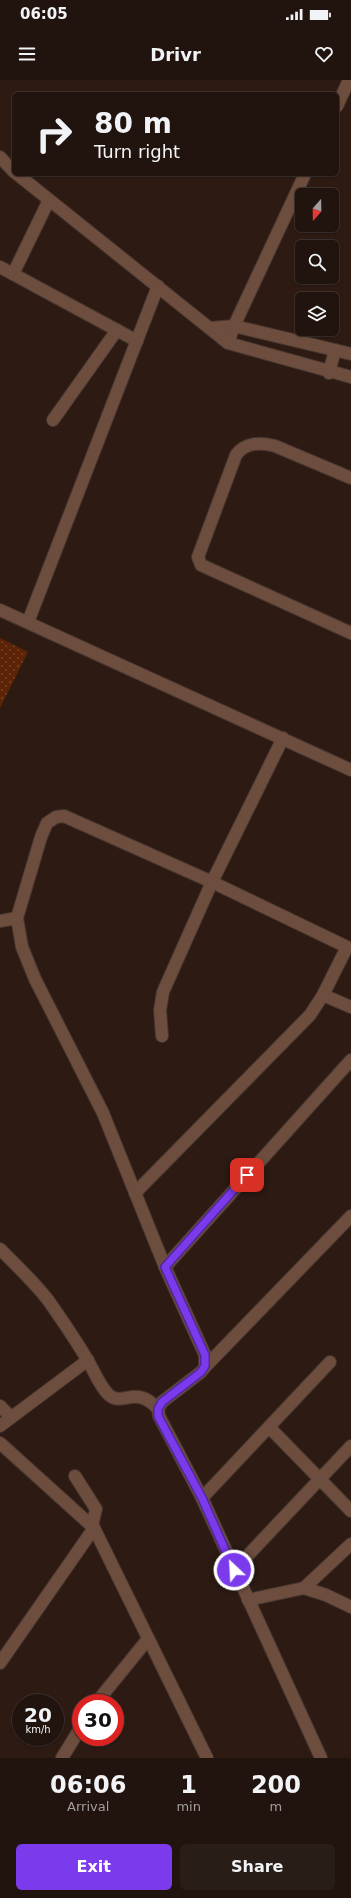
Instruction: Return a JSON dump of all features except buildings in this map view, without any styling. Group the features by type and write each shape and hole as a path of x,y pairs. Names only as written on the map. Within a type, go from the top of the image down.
{"street":[{"path":"339,102 349,80"},
{"path":"0,157 12,170"},
{"path":"19,176 228,343 329,373 351,378"},
{"path":"228,343 234,326 304,176"},
{"path":"13,274 49,200"},
{"path":"0,267 137,341"},
{"path":"28,622 158,286"},
{"path":"210,328 234,326 351,354"},
{"path":"53,420 117,330"},
{"path":"329,373 335,350"},
{"path":"351,478 275,446 264,443 244,447 236,455 198,557 201,565 351,633"},
{"path":"0,610 351,770"},
{"path":"162,1036 160,1010 163,992 212,882 283,738"},
{"path":"135,1193 310,1015 323,995 349,943 64,816 56,817 48,823 41,837 17,918 22,946 35,979 103,1113 135,1193 165,1267 205,1355 205,1366"},
{"path":"0,921 17,918"},
{"path":"323,995 351,1007"},
{"path":"165,1267 351,1060"},
{"path":"321,1758 202,1498 158,1416 158,1409 162,1402 201,1372 205,1366 351,1216"},
{"path":"0,1249 47,1299 88,1360 108,1394 119,1399 135,1396 144,1398 151,1401 158,1409"},
{"path":"0,1426 88,1360"},
{"path":"202,1498 330,1362"},
{"path":"0,1406 12,1417"},
{"path":"269,1427 351,1511"},
{"path":"0,1443 93,1527 207,1758"},
{"path":"234,1570 351,1446"},
{"path":"0,1663 93,1527 96,1509 75,1476"},
{"path":"304,1588 351,1544"},
{"path":"248,1600 304,1588 326,1595 351,1607"},
{"path":"103,1694 148,1639"},
{"path":"62,1758 72,1742"}],"shaded area":[{"path":"0,638 28,652 0,708"}],"route":[{"path":"234,1570 202,1498 158,1416 158,1409 162,1402 201,1372 205,1366 205,1355 165,1267 247,1175"}]}
